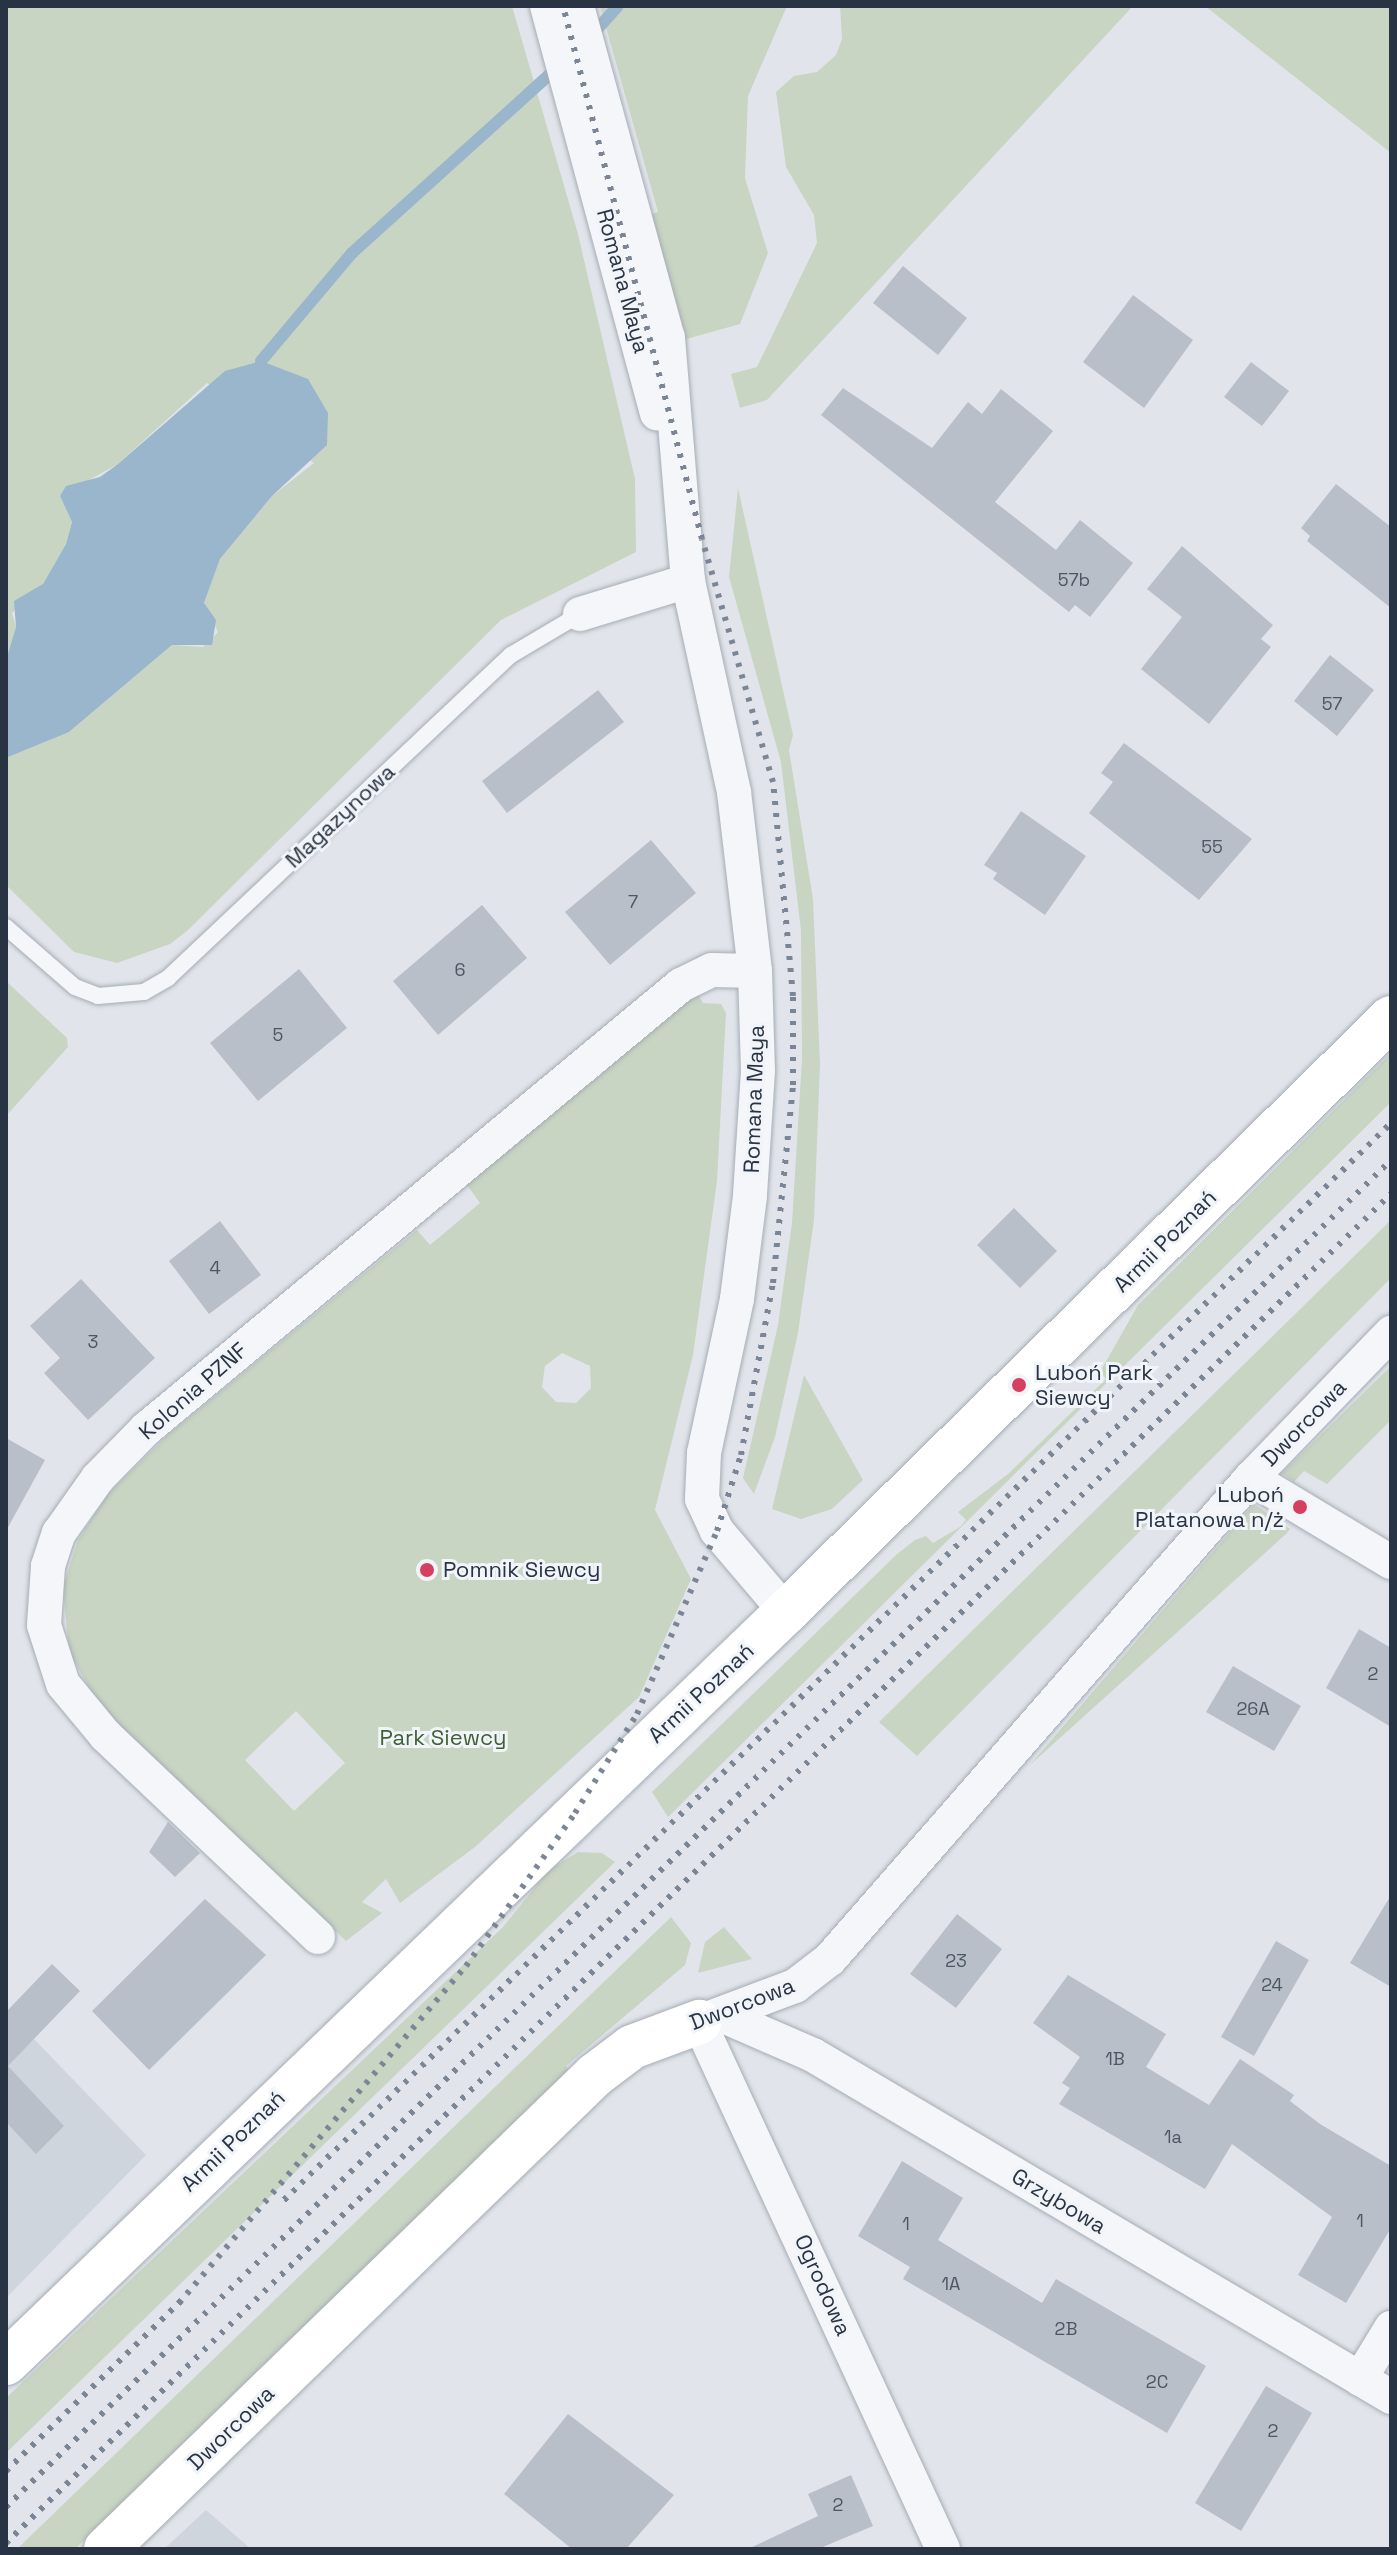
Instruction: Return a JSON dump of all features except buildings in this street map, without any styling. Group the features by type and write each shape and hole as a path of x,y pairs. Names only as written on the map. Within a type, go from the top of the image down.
{"main road":[{"name":"Armii Poznań","path":"6,2363 786,1612 1391,1018"},
{"name":"Dworcowa","path":"106,2549 595,2075 647,2039 710,2018"}],"street":[{"name":"Romana Maya","path":"547,6 617,204"},
{"name":"Romana Maya","path":"577,6 687,570 734,792 755,971 758,1071 750,1196 737,1299 700,1480 717,1531 786,1612"},
{"name":"Magazynowa","path":"580,614 687,570"},
{"name":"Kolonia PZNF","path":"318,1937 106,1736 63,1684 44,1625 48,1566 59,1533 98,1478 146,1429 681,985 712,970 755,971"},
{"name":"Dworcowa","path":"710,2018 795,1986 830,1959 1251,1478 1391,1333"},
{"path":"1251,1478 1391,1562"},
{"name":"Grzybowa","path":"710,2018 813,2055 1391,2397"},
{"name":"Ogrodowa","path":"710,2018 943,2549"},
{"path":"1360,2379 1391,2328"}],"lane":[{"name":"Magazynowa","path":"6,927 75,987 98,996 144,992 168,978 511,655 580,614"}],"shaded area":[{"path":"6,2010 146,2155 6,2298"},
{"path":"206,2510 251,2549 164,2549"}],"green space":[{"path":"6,6 512,6 578,234 635,479 636,552 501,620 187,931 170,944 117,963 74,952 6,885 6,758 69,732 172,645 203,647 218,632 204,603 220,559 272,496 314,463 207,383 118,464 60,496 72,522 66,544 43,584 12,613 16,627 6,660"},
{"path":"600,6 787,6 748,96 745,178 768,253 740,324 683,340 649,215 658,212"},
{"path":"840,6 1133,6 767,400 740,408 731,374 757,367 817,243 814,215 786,167 776,92 794,76 817,72 836,55 842,39"},
{"path":"1205,6 1391,6 1391,153"},
{"path":"738,488 793,735 789,750 813,899 820,1064 814,1220 798,1333 775,1437 754,1494 743,1478 778,1325 792,1223 802,1059 801,931 781,762 729,577"},
{"path":"6,981 67,1038 68,1047 6,1116"},
{"name":"Park Siewcy","path":"697,992 703,1003 721,1004 726,1013 717,1181 693,1355 655,1510 691,1579 639,1697 475,1847 400,1903 386,1879 362,1902 382,1913 346,1941 100,1708 69,1651 63,1587 78,1540 107,1495 169,1434 417,1230 430,1245 480,1203 467,1185","holes":["562,1353 590,1366 591,1388 576,1403 556,1402 542,1387 545,1366","296,1711 345,1763 294,1811 245,1760"]},
{"path":"1391,1053 1391,1102 668,1817 652,1792 896,1555 915,1540 926,1536 933,1543 960,1527 966,1520 958,1512 1008,1474 1106,1379 1100,1372 1138,1305"},
{"path":"1391,1220 1391,1278 917,1756 879,1722"},
{"path":"1391,1366 1391,1420 1327,1484 1304,1471 1294,1482 1282,1473"},
{"path":"804,1375 863,1480 832,1509 801,1519 772,1509"},
{"path":"1254,1504 1290,1529 1030,1765"},
{"path":"578,1852 602,1853 615,1862 6,2453 6,2398 503,1927 549,1870"},
{"path":"671,1917 691,1943 685,1965 566,2066 570,2072 75,2549 17,2549"},
{"path":"724,1927 752,1959 698,1973 705,1942"}],"water":[{"path":"261,361 308,379 328,413 327,445 272,496 220,559 204,603 216,620 212,645 172,645 69,732 6,758 6,660 16,627 14,601 43,584 66,544 72,522 60,496 66,486 100,477 118,464 225,371"}],"waterway":[{"path":"591,36 618,6"},
{"path":"261,361 352,253 560,65"}],"railway":[{"path":"179,2303 466,1966 575,1813 637,1714 717,1531 741,1455 773,1283 793,1085 793,996 773,782 702,539 563,6"},
{"path":"284,2200 1391,1123"},
{"path":"6,2507 1391,1160"},
{"path":"6,2543 1391,1194"},
{"path":"6,2471 187,2295"}],"place":[{"name":"Luboń Park Siewcy","path":"1019,1385"},
{"name":"Luboń Platanowa n/ż","path":"1300,1507"},
{"name":"Pomnik Siewcy","path":"427,1570"}]}
